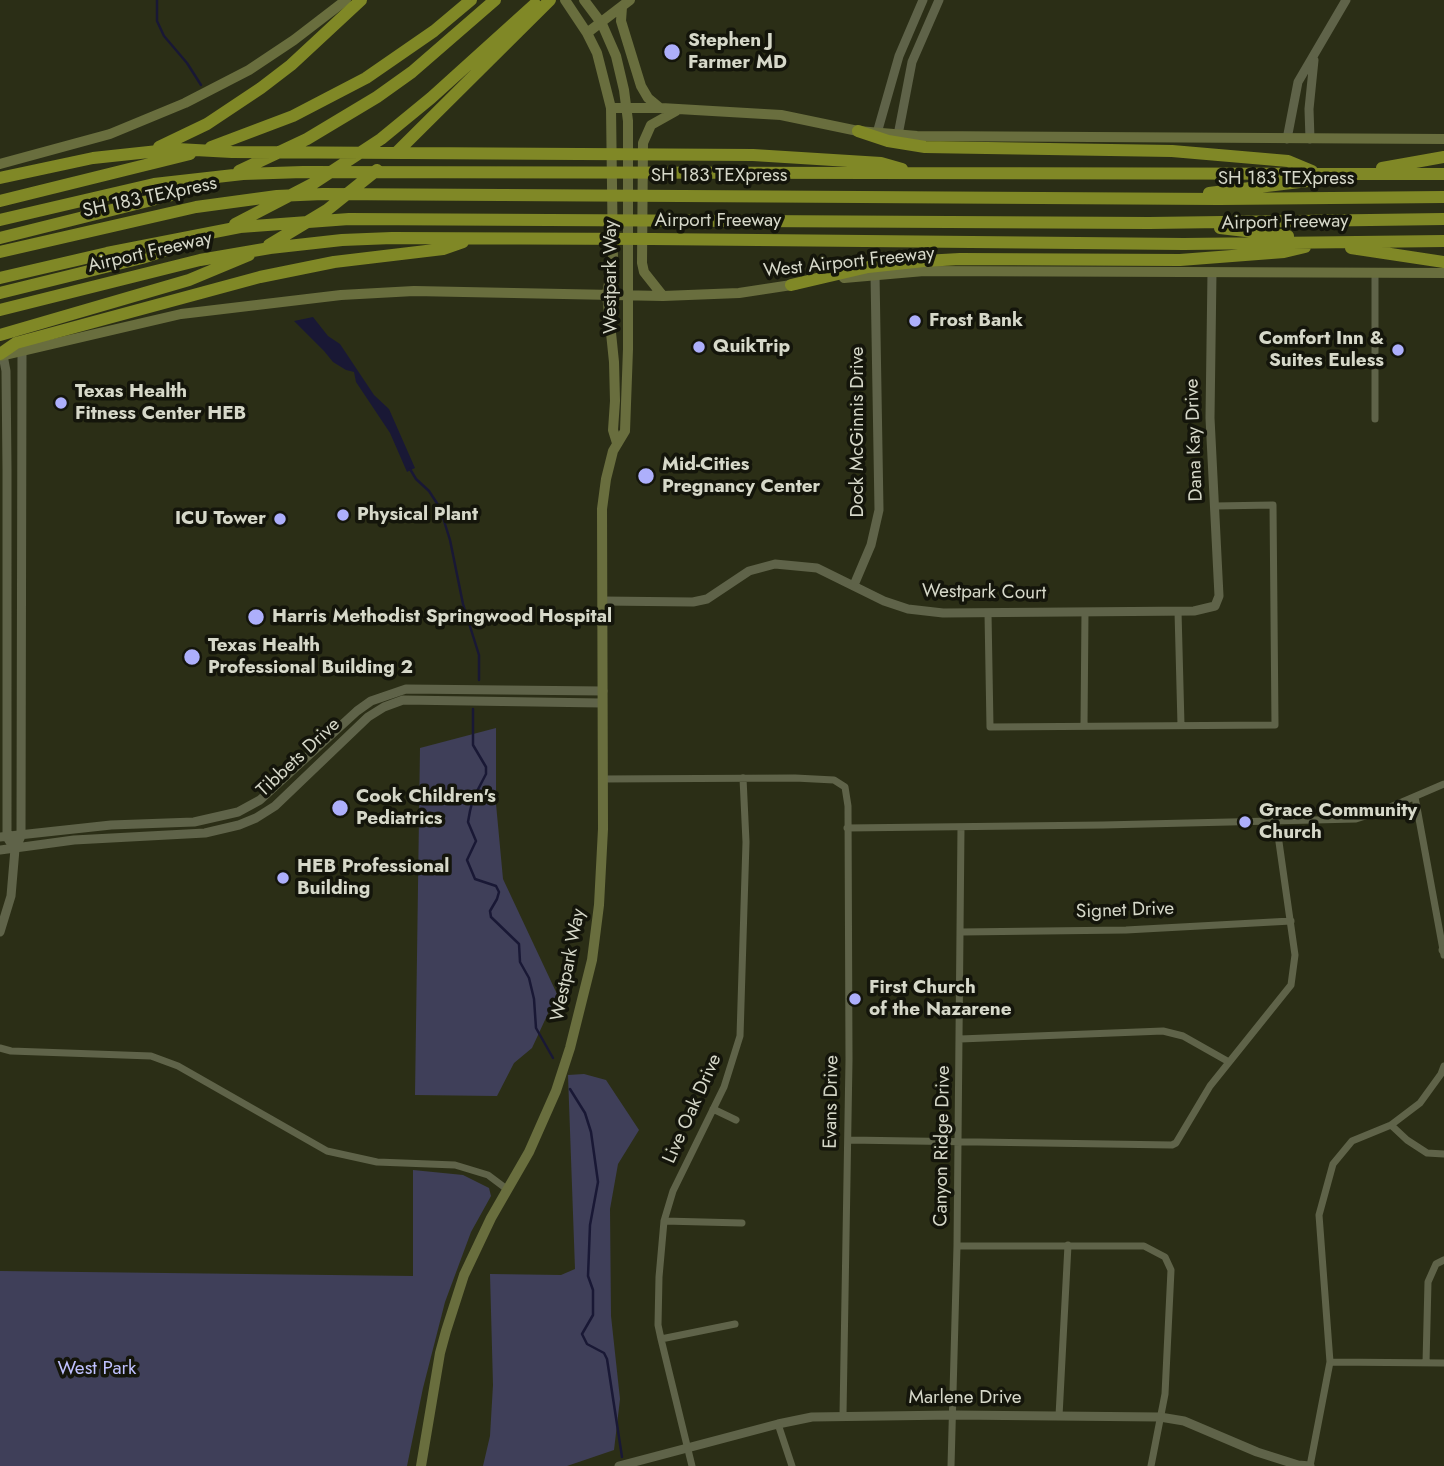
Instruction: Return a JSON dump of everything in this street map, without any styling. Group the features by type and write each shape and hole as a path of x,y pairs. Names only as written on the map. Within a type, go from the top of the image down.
{"highway":[{"path":"0,195 118,163 207,124 291,65 361,0"},
{"path":"0,201 193,153 293,116 366,78 434,32 471,0"},
{"path":"0,238 122,207 243,170 307,139 377,97 412,72 495,0"},
{"path":"0,293 142,258 203,238 263,211 340,168 381,139 431,99 539,0"},
{"path":"0,335 222,268 270,244 327,210 370,177 412,138 550,0"},
{"path":"858,131 888,141 925,147 1172,151 1288,161 1318,174"},
{"path":"0,178 93,158 177,149 232,152 753,155 881,163 920,174"},
{"path":"1219,195 1444,158"},
{"path":"0,220 154,184 243,174 397,170 1444,174"},
{"name":"SH 183 TEXpress","path":"0,252 196,206 312,194 1188,198 1219,195 1304,199 1444,197"},
{"path":"0,278 131,248 240,227 349,219 1188,223 1444,219"},
{"path":"1188,223 1444,262"},
{"path":"1,355 16,343 260,276 334,262 443,249 474,239"},
{"name":"Airport Freeway","path":"0,310 200,260 270,248 342,240 1184,244 1444,241"},
{"path":"791,285 868,267 924,261 1180,260 1284,252 1328,242"}],"main road":[{"path":"0,164 110,134 185,103 248,70 294,40 346,0"},
{"name":"Westpark Way","path":"565,0 587,33 603,72 611,108 612,262 607,294 614,362 613,430 617,443"},
{"name":"Westpark Way","path":"421,1466 440,1353 464,1275 491,1218 534,1142 556,1091 592,960 596,925 603,829 602,509 606,479 617,443 625,431 628,144 624,90 616,56 602,24 584,0"},
{"path":"587,33 631,0"},
{"path":"622,7 621,21 641,86 648,98 661,108"},
{"path":"611,108 661,108 781,116 858,131 946,138 1444,139"},
{"path":"663,296 644,272 642,263 643,143 651,125 680,110"},
{"name":"West Airport Freeway","path":"22,351 181,314 341,295 414,291 663,296 739,293 875,274 924,271 1444,273"},
{"path":"1,355 22,351"}],"street":[{"path":"877,133 903,47 923,0"},
{"path":"898,135 916,52 939,0"},
{"path":"1287,138 1298,82 1346,0"},
{"path":"903,47 916,52"},
{"path":"1310,138 1309,109 1315,54"},
{"name":"Dana Kay Drive","path":"1212,272 1210,418 1219,596 1215,606"},
{"path":"1375,273 1375,419"},
{"name":"Dock McGinnis Drive","path":"854,585 871,545 878,510 875,274"},
{"path":"0,932 11,896 15,849 20,836 22,351"},
{"path":"1,355 6,371 7,456 4,837 15,849"},
{"path":"988,612 990,727 1275,724 1273,505 1215,506"},
{"name":"Westpark Court","path":"603,601 693,602 707,598 749,571 775,564 817,568 884,601 908,609 943,613 1178,611 1206,610 1215,606"},
{"path":"1178,611 1181,725"},
{"path":"1084,726 1085,612"},
{"name":"Tibbets Drive","path":"4,837 111,825 194,822 238,812 274,789 348,720 371,701 388,693 406,689 424,694 602,703"},
{"name":"Tibbets Drive","path":"0,850 74,840 205,833 239,825 256,818 283,799 356,729 384,707 424,694 603,691"},
{"path":"7,693 19,693"},
{"path":"348,720 356,729"},
{"path":"601,779 743,778"},
{"name":"Evans Drive","path":"743,778 834,779 840,781 846,790 848,1140 843,1415"},
{"name":"Live Oak Drive","path":"692,1466 660,1339 659,1278 664,1221 673,1191 724,1087 740,1037 747,842 743,778"},
{"path":"848,828 1356,819 1444,784"},
{"path":"274,789 283,799"},
{"path":"1415,797 1444,952"},
{"path":"238,812 239,825"},
{"path":"848,1140 1172,1145 1181,1138 1210,1086 1291,985 1295,955 1276,821"},
{"path":"133,825 134,837"},
{"name":"Canyon Ridge Drive","path":"951,1466 957,1246 961,827"},
{"name":"Signet Drive","path":"961,932 1126,930 1291,921"},
{"path":"960,1039 1163,1031 1182,1036 1229,1062"},
{"path":"0,1048 11,1051 151,1056 178,1066 327,1151 377,1162 455,1165 488,1175 508,1190"},
{"path":"1310,1466 1330,1362 1318,1215 1333,1164 1352,1141 1391,1125 1420,1103 1444,1066"},
{"path":"713,1109 736,1119"},
{"path":"1391,1125 1427,1153 1444,1154"},
{"path":"664,1221 743,1223"},
{"path":"1059,1416 1068,1245"},
{"path":"957,1246 1144,1246 1164,1256 1171,1270 1164,1394 1151,1466"},
{"path":"1426,1363 1428,1282 1436,1264 1444,1260"},
{"path":"660,1339 735,1324"},
{"path":"1330,1362 1444,1363"},
{"name":"Marlene Drive","path":"619,1466 812,1417 954,1415 1160,1417 1184,1421 1257,1452 1310,1466"},
{"path":"778,1424 792,1466"}],"green space":[{"path":"496,728 496,804 503,879 557,994 532,1048 514,1063 497,1096 415,1095 420,748"},
{"path":"584,1074 606,1080 639,1130 618,1164 610,1209 611,1316 620,1399 614,1450 567,1466 483,1466 490,1436 493,1385 490,1274 561,1275 575,1269 568,1075"},
{"name":"West Park","path":"413,1170 463,1175 489,1188 491,1196 471,1232 445,1302 407,1466 0,1466 0,1271 413,1276"}],"shaded area":[{"path":"313,317 328,336 340,344 374,395 389,409 415,468 407,472 390,433 356,382 354,372 333,362 294,321"}],"waterway":[{"path":"157,0 157,21 164,36 201,85"},
{"path":"410,469 440,508 450,540 463,604 479,655 479,680"},
{"path":"473,709 473,745 486,767 486,774 470,811 468,822 476,841 467,860 475,879 496,886 499,892 490,911 491,917 519,944 520,962 529,978 534,999 536,1028 553,1058"},
{"path":"570,1089 585,1113 591,1132 598,1182 590,1225 588,1276 593,1290 593,1315 582,1334 587,1344 604,1353 607,1359 622,1457"}],"place":[{"name":"Stephen J Farmer MD","path":"672,52"},
{"name":"Frost Bank","path":"915,321"},
{"name":"QuikTrip","path":"699,347"},
{"name":"Comfort Inn & Suites Euless","path":"1398,350"},
{"name":"Texas Health Fitness Center HEB","path":"61,403"},
{"name":"Mid-Cities Pregnancy Center","path":"646,476"},
{"name":"Physical Plant","path":"343,515"},
{"name":"ICU Tower","path":"280,519"},
{"name":"Harris Methodist Springwood Hospital","path":"256,617"},
{"name":"Texas Health Professional Building 2","path":"192,657"},
{"name":"Cook Children's Pediatrics","path":"340,808"},
{"name":"Grace Community Church","path":"1245,822"},
{"name":"HEB Professional Building","path":"283,878"},
{"name":"First Church of the Nazarene","path":"855,999"}]}
